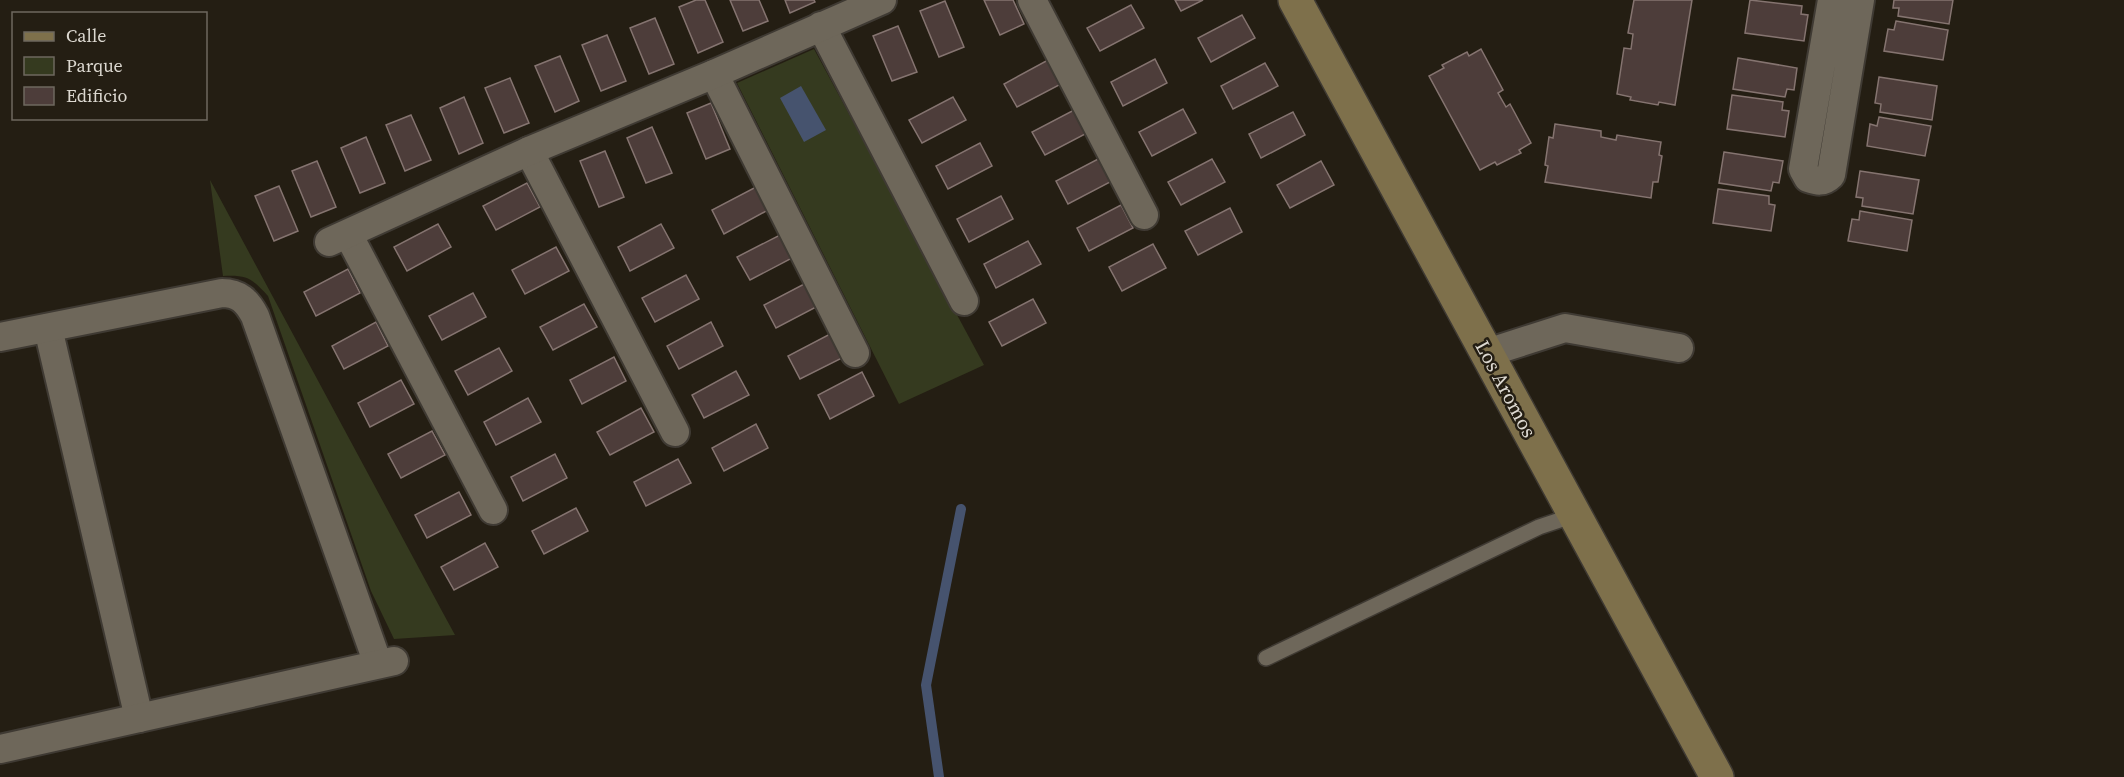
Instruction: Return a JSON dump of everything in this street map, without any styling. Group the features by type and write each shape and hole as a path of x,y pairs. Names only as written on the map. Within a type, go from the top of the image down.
{"street":[{"path":"493,510 339,238 530,151 882,0"},
{"path":"1032,0 1144,215"},
{"name":"Los Aromos","path":"1295,0 1717,777"},
{"path":"1832,0 1803,169 1808,178 1819,182 1827,180 1831,175 1860,0"},
{"path":"820,26 964,301"},
{"path":"714,74 855,353"},
{"path":"530,151 675,432"},
{"path":"0,337 222,293 238,295 249,304 386,663 0,749"},
{"path":"48,328 140,718"},
{"path":"1487,353 1565,328 1679,348"}],"lane":[{"path":"1266,658 1539,527 1575,515"}],"green space":[{"path":"814,49 984,365 899,404 737,83"},
{"path":"210,180 455,635 394,639 371,591 268,296 244,277 223,276"}],"water":[{"path":"801,86 826,130 804,142 780,98"}],"building":[{"path":"696,0 705,0 723,42 698,53 679,7"},
{"path":"730,0 759,0 768,21 743,31"},
{"path":"785,0 814,0 815,2 790,13"},
{"path":"984,0 1013,0 1024,24 1000,35"},
{"path":"1175,0 1203,0 1181,11"},
{"path":"1634,0 1692,0 1675,105 1659,102 1658,105 1630,100 1631,97 1617,94 1624,48 1631,49 1633,34 1628,33"},
{"path":"1750,0 1802,6 1801,14 1808,15 1804,41 1745,33"},
{"path":"1894,0 1953,0 1949,24 1898,16 1899,8 1893,8"},
{"path":"945,1 964,47 939,57 920,11"},
{"path":"1131,5 1144,28 1100,51 1087,28"},
{"path":"1242,15 1255,38 1211,62 1198,38"},
{"path":"655,18 674,64 649,74 630,28"},
{"path":"1896,21 1948,30 1943,60 1884,51 1888,29 1894,30"},
{"path":"898,26 917,72 892,81 873,36"},
{"path":"607,35 626,81 601,91 582,45"},
{"path":"1481,49 1503,90 1498,93 1506,107 1510,104 1531,143 1519,150 1521,153 1497,165 1495,162 1480,170 1429,76 1444,68 1442,65 1467,52 1469,56"},
{"path":"560,56 579,101 555,112 535,66"},
{"path":"1738,58 1797,68 1794,90 1787,89 1785,97 1733,89"},
{"path":"1155,59 1167,83 1123,106 1111,82"},
{"path":"1048,60 1061,84 1017,107 1004,84"},
{"path":"1265,63 1278,86 1233,109 1221,86"},
{"path":"1879,77 1937,86 1932,120 1880,112 1881,104 1875,103"},
{"path":"510,78 529,123 504,133 485,88"},
{"path":"1732,95 1783,102 1782,110 1789,111 1785,137 1727,129"},
{"path":"464,97 483,143 459,154 440,108"},
{"path":"953,97 966,120 922,143 909,120"},
{"path":"711,103 730,149 706,159 687,113"},
{"path":"1076,109 1089,132 1045,155 1032,132"},
{"path":"1183,109 1196,133 1152,156 1139,132"},
{"path":"1293,112 1305,135 1261,158 1249,134"},
{"path":"411,115 431,160 405,171 386,125"},
{"path":"1879,117 1931,126 1925,156 1867,146 1870,124 1877,126"},
{"path":"1555,124 1601,131 1601,137 1616,140 1617,135 1661,142 1659,155 1662,156 1658,182 1653,182 1651,198 1545,182 1549,137 1553,138"},
{"path":"652,127 672,173 646,183 627,138"},
{"path":"366,137 385,183 360,193 341,148"},
{"path":"980,143 992,166 948,189 936,166"},
{"path":"605,151 624,197 599,207 580,161"},
{"path":"1724,152 1783,161 1779,183 1773,182 1771,191 1719,183"},
{"path":"1100,158 1112,181 1068,204 1056,181"},
{"path":"1212,159 1225,182 1181,205 1168,182"},
{"path":"317,161 336,207 311,217 292,171"},
{"path":"1321,161 1334,185 1290,208 1277,185"},
{"path":"1860,171 1919,180 1913,214 1862,206 1863,198 1856,197"},
{"path":"527,183 540,207 496,230 483,206"},
{"path":"279,186 298,231 274,241 255,196"},
{"path":"756,187 768,210 724,234 712,210"},
{"path":"1718,189 1769,196 1769,204 1775,205 1771,231 1713,223"},
{"path":"1001,196 1013,219 969,242 957,219"},
{"path":"1121,205 1133,228 1089,251 1077,228"},
{"path":"1230,208 1242,232 1198,255 1185,231"},
{"path":"1860,211 1912,220 1907,251 1848,241 1852,219 1859,220"},
{"path":"438,224 451,247 407,271 394,247"},
{"path":"661,224 674,248 630,271 618,247"},
{"path":"782,234 794,257 750,280 737,257"},
{"path":"1028,241 1041,264 996,288 984,264"},
{"path":"1153,244 1166,268 1122,291 1109,267"},
{"path":"556,247 569,271 525,294 512,270"},
{"path":"348,269 360,293 316,316 304,292"},
{"path":"686,275 699,299 655,322 642,298"},
{"path":"808,282 820,305 776,328 764,305"},
{"path":"473,293 486,317 442,340 429,316"},
{"path":"1033,299 1046,323 1002,346 989,322"},
{"path":"584,304 597,327 553,350 540,327"},
{"path":"376,322 388,346 344,369 332,346"},
{"path":"711,322 723,346 679,369 667,346"},
{"path":"832,333 844,357 800,379 788,356"},
{"path":"499,348 512,371 468,395 455,371"},
{"path":"614,357 626,381 582,404 570,380"},
{"path":"736,371 749,395 704,418 692,395"},
{"path":"862,372 874,396 830,419 818,395"},
{"path":"401,380 414,404 370,427 358,403"},
{"path":"528,398 541,422 496,445 484,422"},
{"path":"641,408 654,432 610,455 597,432"},
{"path":"756,424 768,448 724,471 712,448"},
{"path":"432,431 445,455 401,478 388,454"},
{"path":"555,454 567,478 523,501 511,477"},
{"path":"678,459 691,483 646,506 634,482"},
{"path":"459,492 471,515 427,538 415,515"},
{"path":"576,508 588,531 544,554 532,531"},
{"path":"485,543 498,567 454,590 441,567"}],"waterway":[{"path":"939,777 926,685 961,509"}]}
